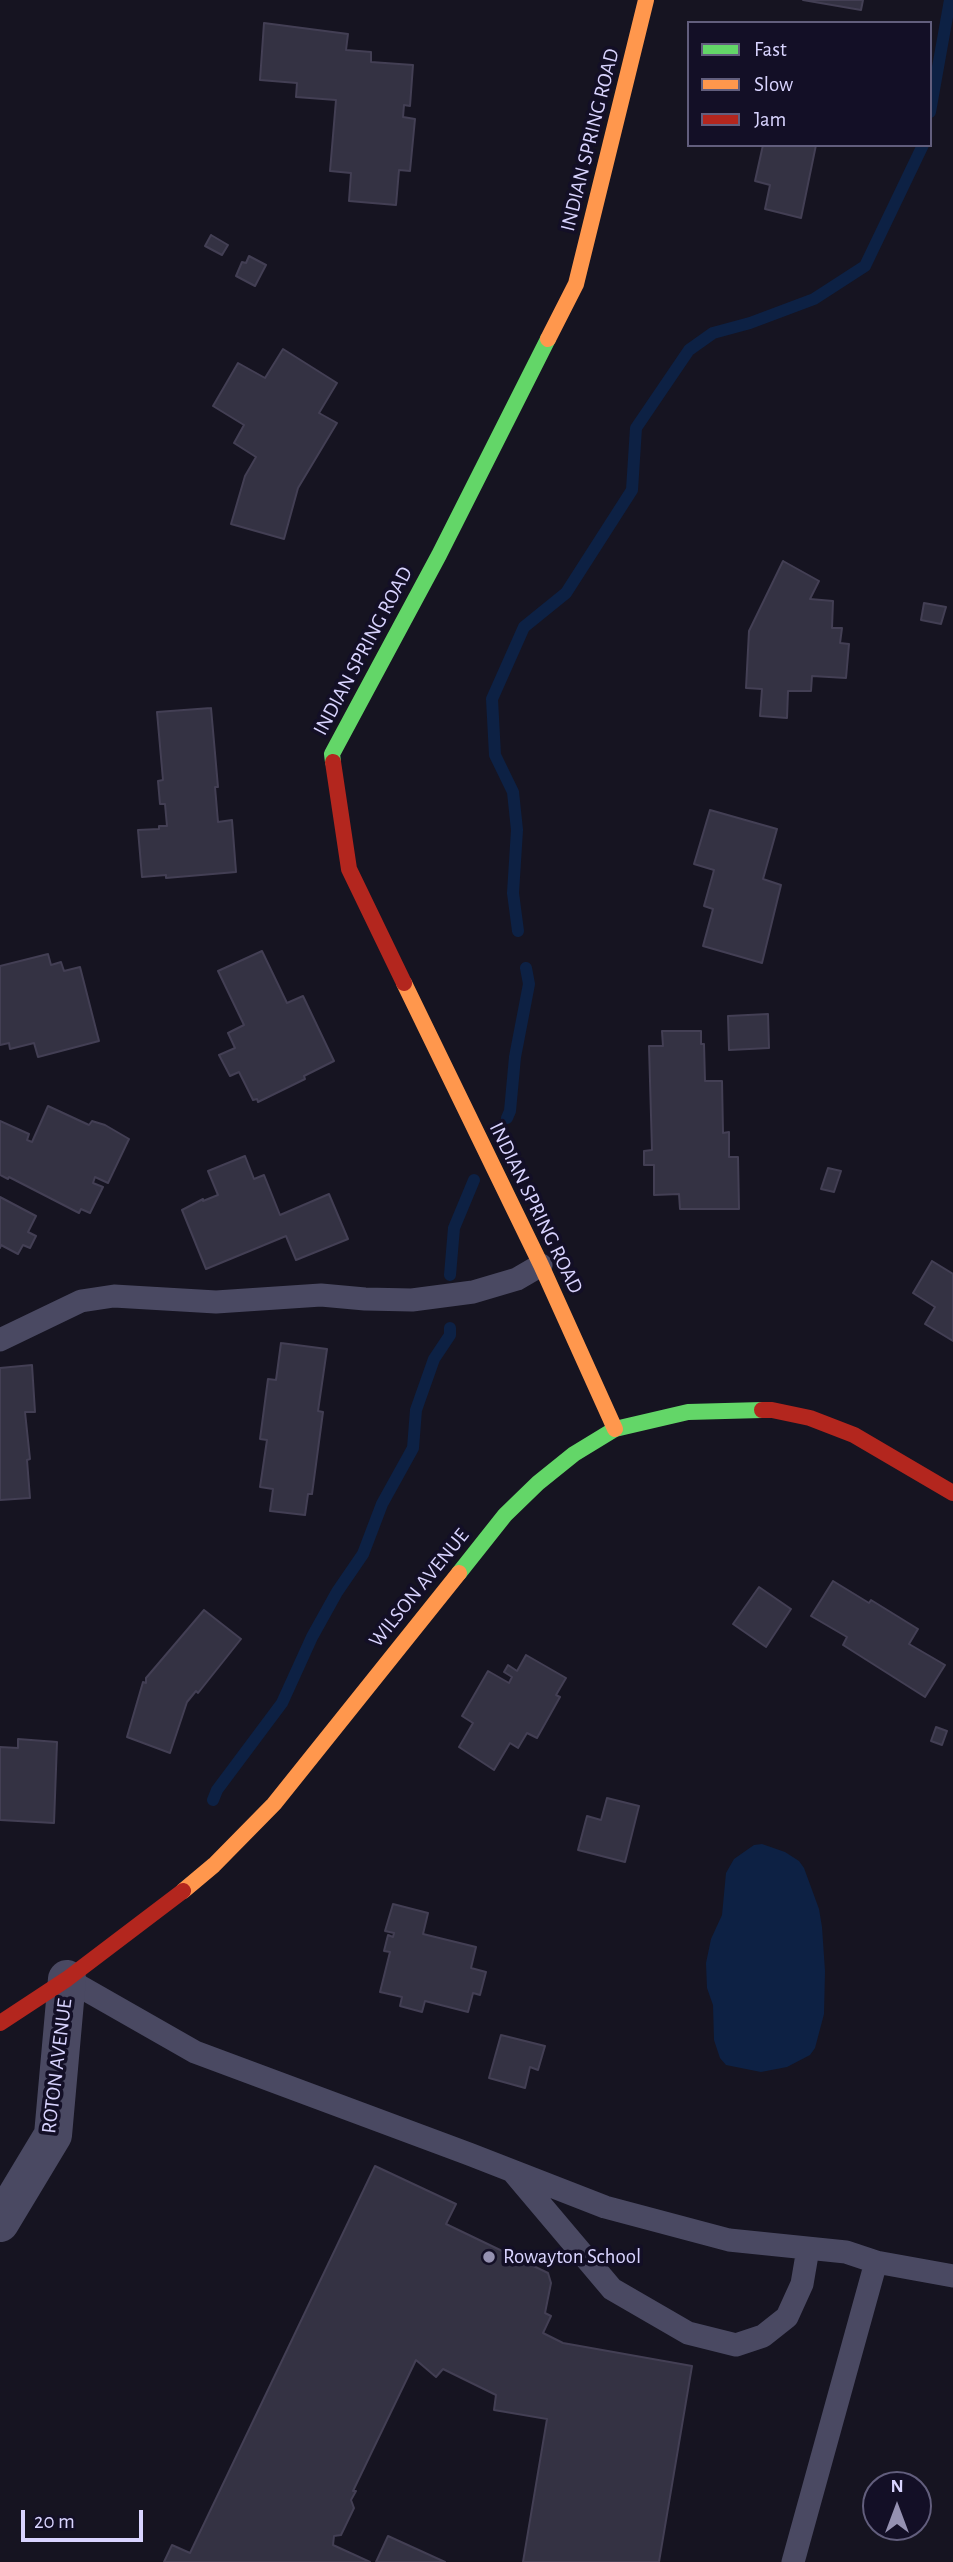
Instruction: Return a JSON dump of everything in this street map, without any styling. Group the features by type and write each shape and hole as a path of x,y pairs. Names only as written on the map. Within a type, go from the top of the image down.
{"street":[{"name":"INDIAN SPRING ROAD","path":"615,1429 541,1265 349,869 332,754 439,555 576,284 646,0"},
{"name":"WILSON AVENUE","path":"0,2023 67,1979 147,1920 214,1865 274,1804 505,1515 538,1483 574,1454 615,1429 688,1412 772,1410 810,1418 854,1435 953,1493"},
{"name":"ROTON AVENUE","path":"0,2223 53,2135 67,1979"}],"lane":[{"path":"0,1340 81,1301 114,1296 216,1302 321,1294 412,1300 472,1292 517,1279 541,1265"},
{"path":"67,1979 195,2052 605,2207 717,2237 845,2252 876,2262 953,2276"},
{"path":"512,2171 612,2289 688,2333 736,2345 764,2336 787,2317 802,2284 808,2249"},
{"path":"793,2562 876,2262"}],"water":[{"path":"762,1844 785,1852 799,1861 804,1868 819,1909 825,1971 824,2014 815,2048 810,2055 787,2067 761,2072 726,2065 720,2058 714,2040 713,2005 707,1988 706,1963 711,1939 722,1915 726,1873 734,1859 754,1845"}],"building":[{"path":"803,0 863,0 861,10"},
{"path":"264,23 348,34 346,50 371,52 371,62 413,65 410,106 404,105 403,117 415,119 410,171 399,170 396,205 349,201 351,173 330,171 336,100 296,97 297,83 260,80"},
{"path":"763,147 816,147 801,218 765,209 770,185 755,181"},
{"path":"211,235 228,245 222,255 205,246"},
{"path":"249,256 266,265 255,286 236,276 242,262 246,263"},
{"path":"283,349 337,383 319,413 337,423 298,488 284,539 231,524 245,476 256,457 234,443 244,425 213,406 238,363 265,378"},
{"path":"783,561 819,581 810,599 833,601 832,628 842,628 840,643 849,644 846,678 812,676 811,691 788,691 787,718 760,716 762,689 746,688 749,631"},
{"path":"924,603 946,607 941,624 921,620"},
{"path":"211,708 218,787 215,787 218,822 232,820 236,872 166,878 166,875 142,877 138,830 167,826 165,804 160,804 158,781 163,780 157,712"},
{"path":"710,810 777,829 763,879 781,885 762,963 703,946 713,909 704,906 714,870 694,864"},
{"path":"262,951 287,1003 303,996 334,1061 258,1102 257,1099 253,1100 239,1072 230,1076 219,1055 235,1048 228,1033 244,1025 218,971"},
{"path":"48,954 51,965 61,962 64,971 80,967 99,1041 38,1057 34,1043 10,1049 9,1043 0,1045 0,966"},
{"path":"768,1014 769,1048 729,1050 728,1016"},
{"path":"662,1031 701,1031 705,1081 722,1081 723,1133 729,1132 729,1157 738,1157 739,1209 680,1209 679,1194 654,1195 654,1165 644,1165 644,1151 652,1150 649,1046 663,1046"},
{"path":"48,1106 89,1125 92,1121 105,1125 129,1139 108,1183 95,1177 93,1183 103,1187 90,1213 81,1209 79,1213 0,1175 0,1121 29,1134 27,1140 32,1142"},
{"path":"245,1156 254,1179 264,1175 280,1215 329,1194 348,1239 296,1260 286,1236 206,1269 182,1210 218,1195 208,1171"},
{"path":"828,1168 841,1171 834,1192 821,1189"},
{"path":"0,1197 36,1216 28,1232 36,1236 30,1248 23,1245 18,1254 1,1245 0,1248"},
{"path":"932,1261 953,1274 953,1341 925,1324 935,1307 913,1293"},
{"path":"281,1343 327,1349 318,1411 323,1412 312,1494 308,1494 305,1515 270,1511 273,1489 260,1487 267,1440 260,1439 268,1379 276,1380"},
{"path":"32,1365 35,1412 25,1412 30,1459 27,1460 30,1498 0,1500 0,1368"},
{"path":"833,1581 869,1603 871,1600 918,1629 909,1644 945,1665 925,1697 843,1645 847,1637 811,1616"},
{"path":"759,1587 791,1609 766,1647 733,1624"},
{"path":"204,1610 241,1639 198,1693 196,1691 187,1702 170,1753 127,1737 143,1682 146,1683 146,1678"},
{"path":"526,1655 566,1678 556,1695 560,1697 537,1738 527,1733 518,1748 510,1743 494,1770 459,1747 473,1723 462,1716 488,1671 509,1683 512,1677 504,1672 508,1665 517,1671"},
{"path":"936,1727 947,1731 942,1745 931,1741"},
{"path":"18,1739 57,1742 54,1823 0,1820 0,1747 18,1748"},
{"path":"607,1798 639,1806 625,1862 578,1850 587,1816 601,1820"},
{"path":"393,1904 428,1913 423,1934 476,1947 471,1968 486,1972 480,1995 473,1993 468,2012 425,2001 422,2012 400,2006 402,1997 380,1992 390,1952 384,1951 388,1935 393,1937 394,1933 385,1931"},
{"path":"501,2035 545,2046 538,2070 530,2067 525,2088 489,2078"},
{"path":"375,2166 456,2204 446,2224 548,2273 551,2283 545,2313 551,2316 543,2333 563,2343 692,2366 659,2562 523,2562 547,2419 494,2410 496,2395 443,2369 436,2377 416,2360 353,2491 356,2491 351,2500 354,2508 341,2535 334,2536 333,2545 370,2562 164,2562 172,2545 190,2553"},
{"path":"388,2536 445,2562 376,2562"}],"waterway":[{"path":"932,101 950,0"},
{"path":"518,931 513,893 517,830 513,792 495,755 492,699 524,627 566,593 632,490 636,428 689,350 713,333 750,323 814,299 865,266 922,147"},
{"path":"507,1118 529,984 526,968"},
{"path":"450,1275 454,1228 474,1180"},
{"path":"213,1800 217,1790 282,1703 312,1637 337,1592 363,1554 382,1504 413,1448 416,1410 434,1359 450,1335 450,1328"}],"traffic: fast":[{"path":"333,762 332,754 439,555 548,339"},
{"path":"459,1573 505,1515 538,1483 574,1454 615,1429 688,1412 762,1410"}],"traffic: slow":[{"path":"548,339 576,284 646,0"},
{"path":"404,983 541,1265 615,1429"},
{"path":"183,1891 214,1865 274,1804 459,1573"}],"traffic: jam":[{"path":"333,762 349,869 404,983"},
{"path":"762,1410 810,1418 854,1435 953,1493"},
{"path":"0,2023 67,1979 183,1891"}],"place":[{"name":"Rowayton School","path":"489,2257"}]}
